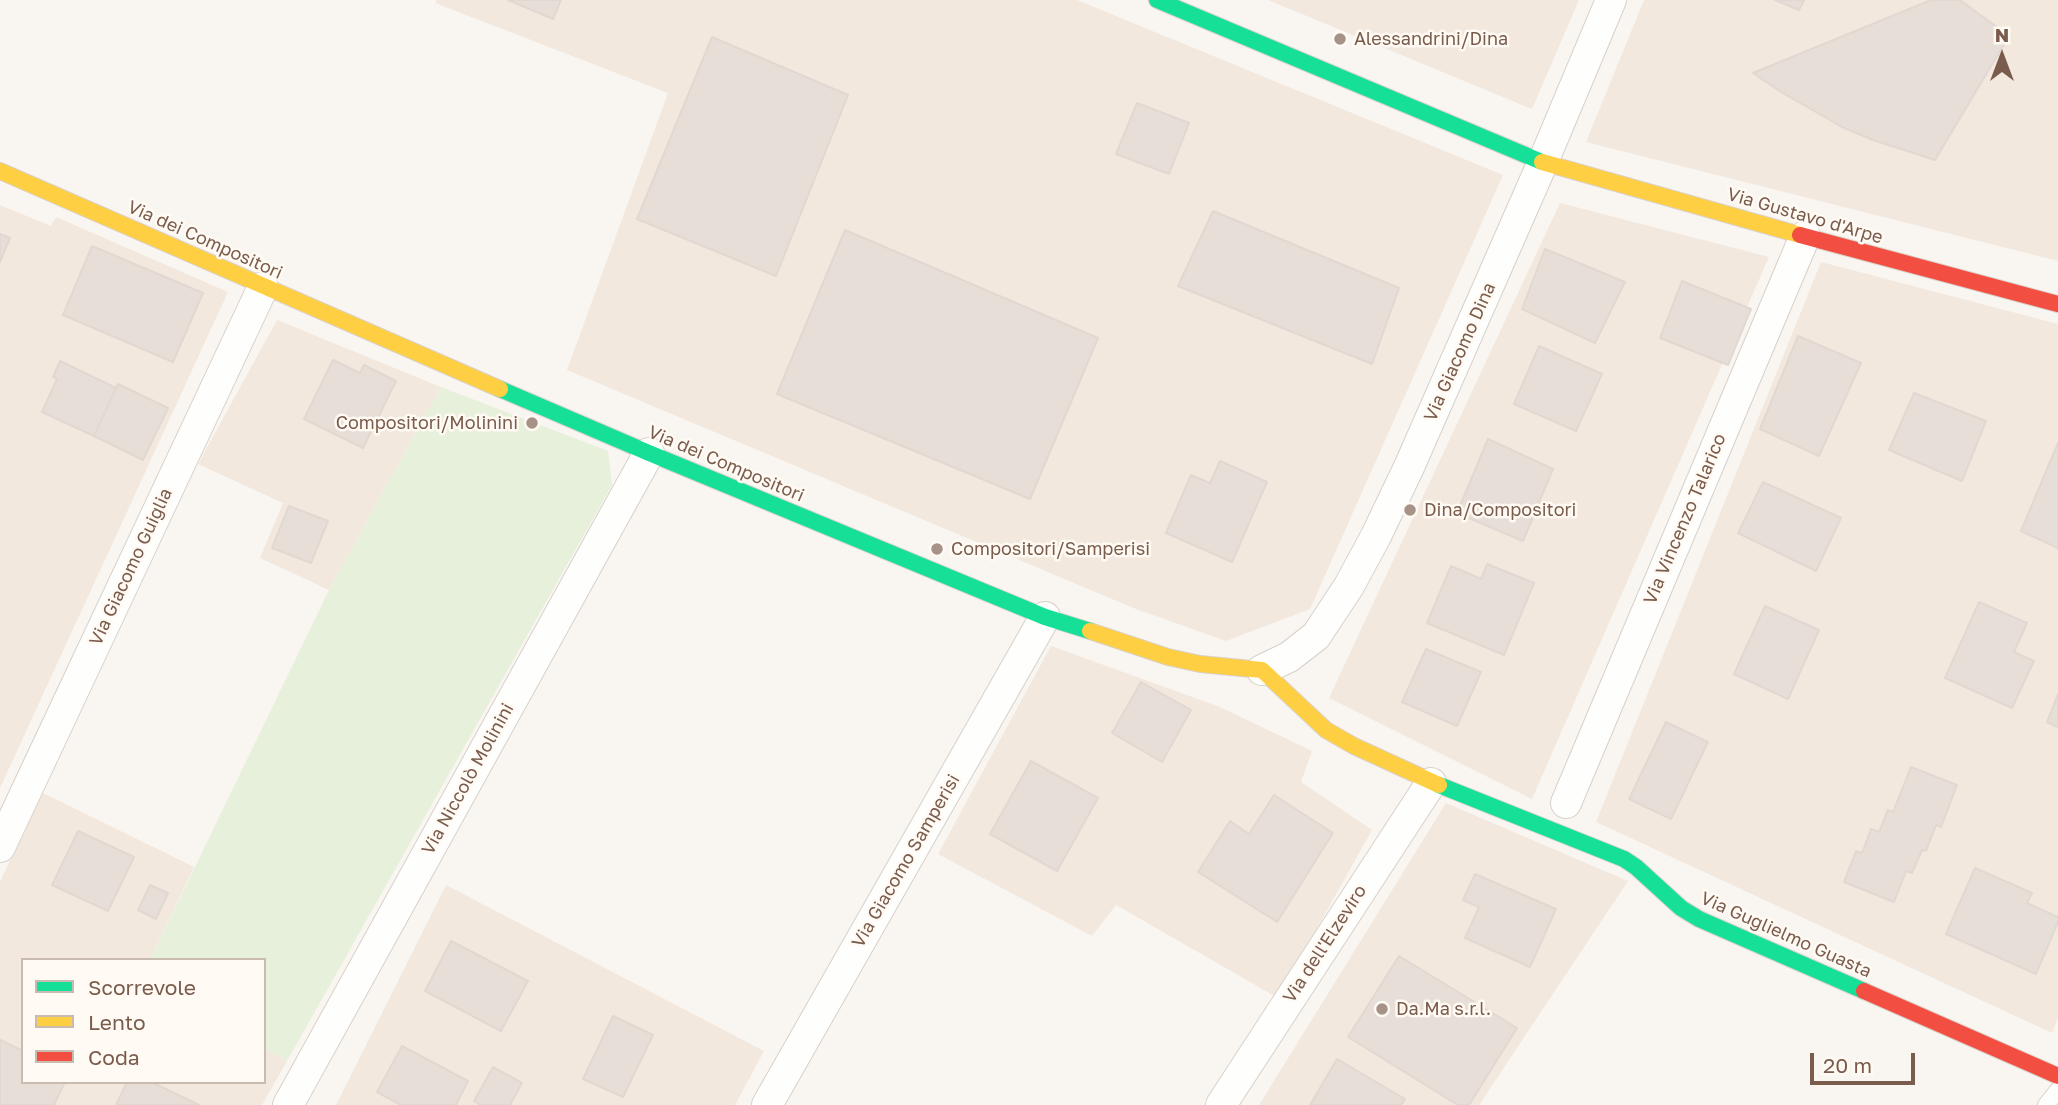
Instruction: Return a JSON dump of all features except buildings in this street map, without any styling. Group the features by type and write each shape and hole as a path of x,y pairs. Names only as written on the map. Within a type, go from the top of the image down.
{"street":[{"name":"Via Gustavo d'Arpe","path":"1157,0 1543,162 2058,304"},
{"name":"Via Giacomo Dina","path":"1262,670 1289,657 1316,636 1362,562 1409,467 1611,0"},
{"name":"Via dei Compositori","path":"0,171 649,453 1045,617 1168,657 1200,664 1262,670"},
{"name":"Via Vincenzo Talarico","path":"1566,803 1805,236"},
{"name":"Via Giacomo Guiglia","path":"0,847 263,287"},
{"name":"Via Niccolò Molinini","path":"288,1105 649,453"},
{"name":"Via Giacomo Samperisi","path":"767,1105 1045,617"},
{"path":"1262,670 1326,730 1431,783"},
{"name":"Via Guglielmo Guasta","path":"1431,783 1624,859 1681,908 1699,919 2058,1076"},
{"name":"Via dell'Elzeviro","path":"1221,1105 1431,783"}],"lane":[{"path":"2046,1105 2058,1090"}],"shaded area":[{"path":"437,0 1077,0 1503,175 1310,609 1226,641 1136,609 567,370 668,93 435,3"},
{"path":"1268,0 1579,0 1532,109"},
{"path":"1644,0 2058,0 2058,261 1586,142"},
{"path":"1560,203 1769,257 1532,799 1329,698"},
{"path":"0,205 51,226 56,217 228,292 0,788"},
{"path":"1821,262 2058,324 2058,1018 2052,1033 1596,822"},
{"path":"277,320 441,387 329,590 260,558 283,503 198,464"},
{"path":"1051,646 1220,707 1312,751 1301,782 1372,830 1278,998 1116,905 1092,936 938,854"},
{"path":"41,792 194,867 151,958 21,958 21,1084 266,1084 266,1049 287,1061 262,1105 0,1105 0,882"},
{"path":"1446,803 1628,881 1479,1105 1259,1105"},
{"path":"446,885 764,1051 735,1105 336,1105"}],"green space":[{"path":"441,387 608,451 612,485 287,1061 266,1049 266,958 151,958 329,590"}],"traffic: fast":[{"path":"1157,0 1542,162"},
{"path":"500,389 1045,617 1090,631"},
{"path":"1439,785 1624,859 1681,908 1699,919 1864,991"}],"traffic: slow":[{"path":"1542,162 1800,235"},
{"path":"0,171 500,389"},
{"path":"1090,631 1168,657 1200,664 1262,670 1326,730 1354,746 1439,785"}],"traffic: jam":[{"path":"1800,235 2058,304"},
{"path":"1864,991 2058,1076"}],"place":[{"name":"Alessandrini/Dina","path":"1340,39"},
{"name":"Compositori/Molinini","path":"532,423"},
{"name":"Dina/Compositori","path":"1410,510"},
{"name":"Compositori/Samperisi","path":"937,549"},
{"name":"Da.Ma s.r.l.","path":"1382,1009"}]}
